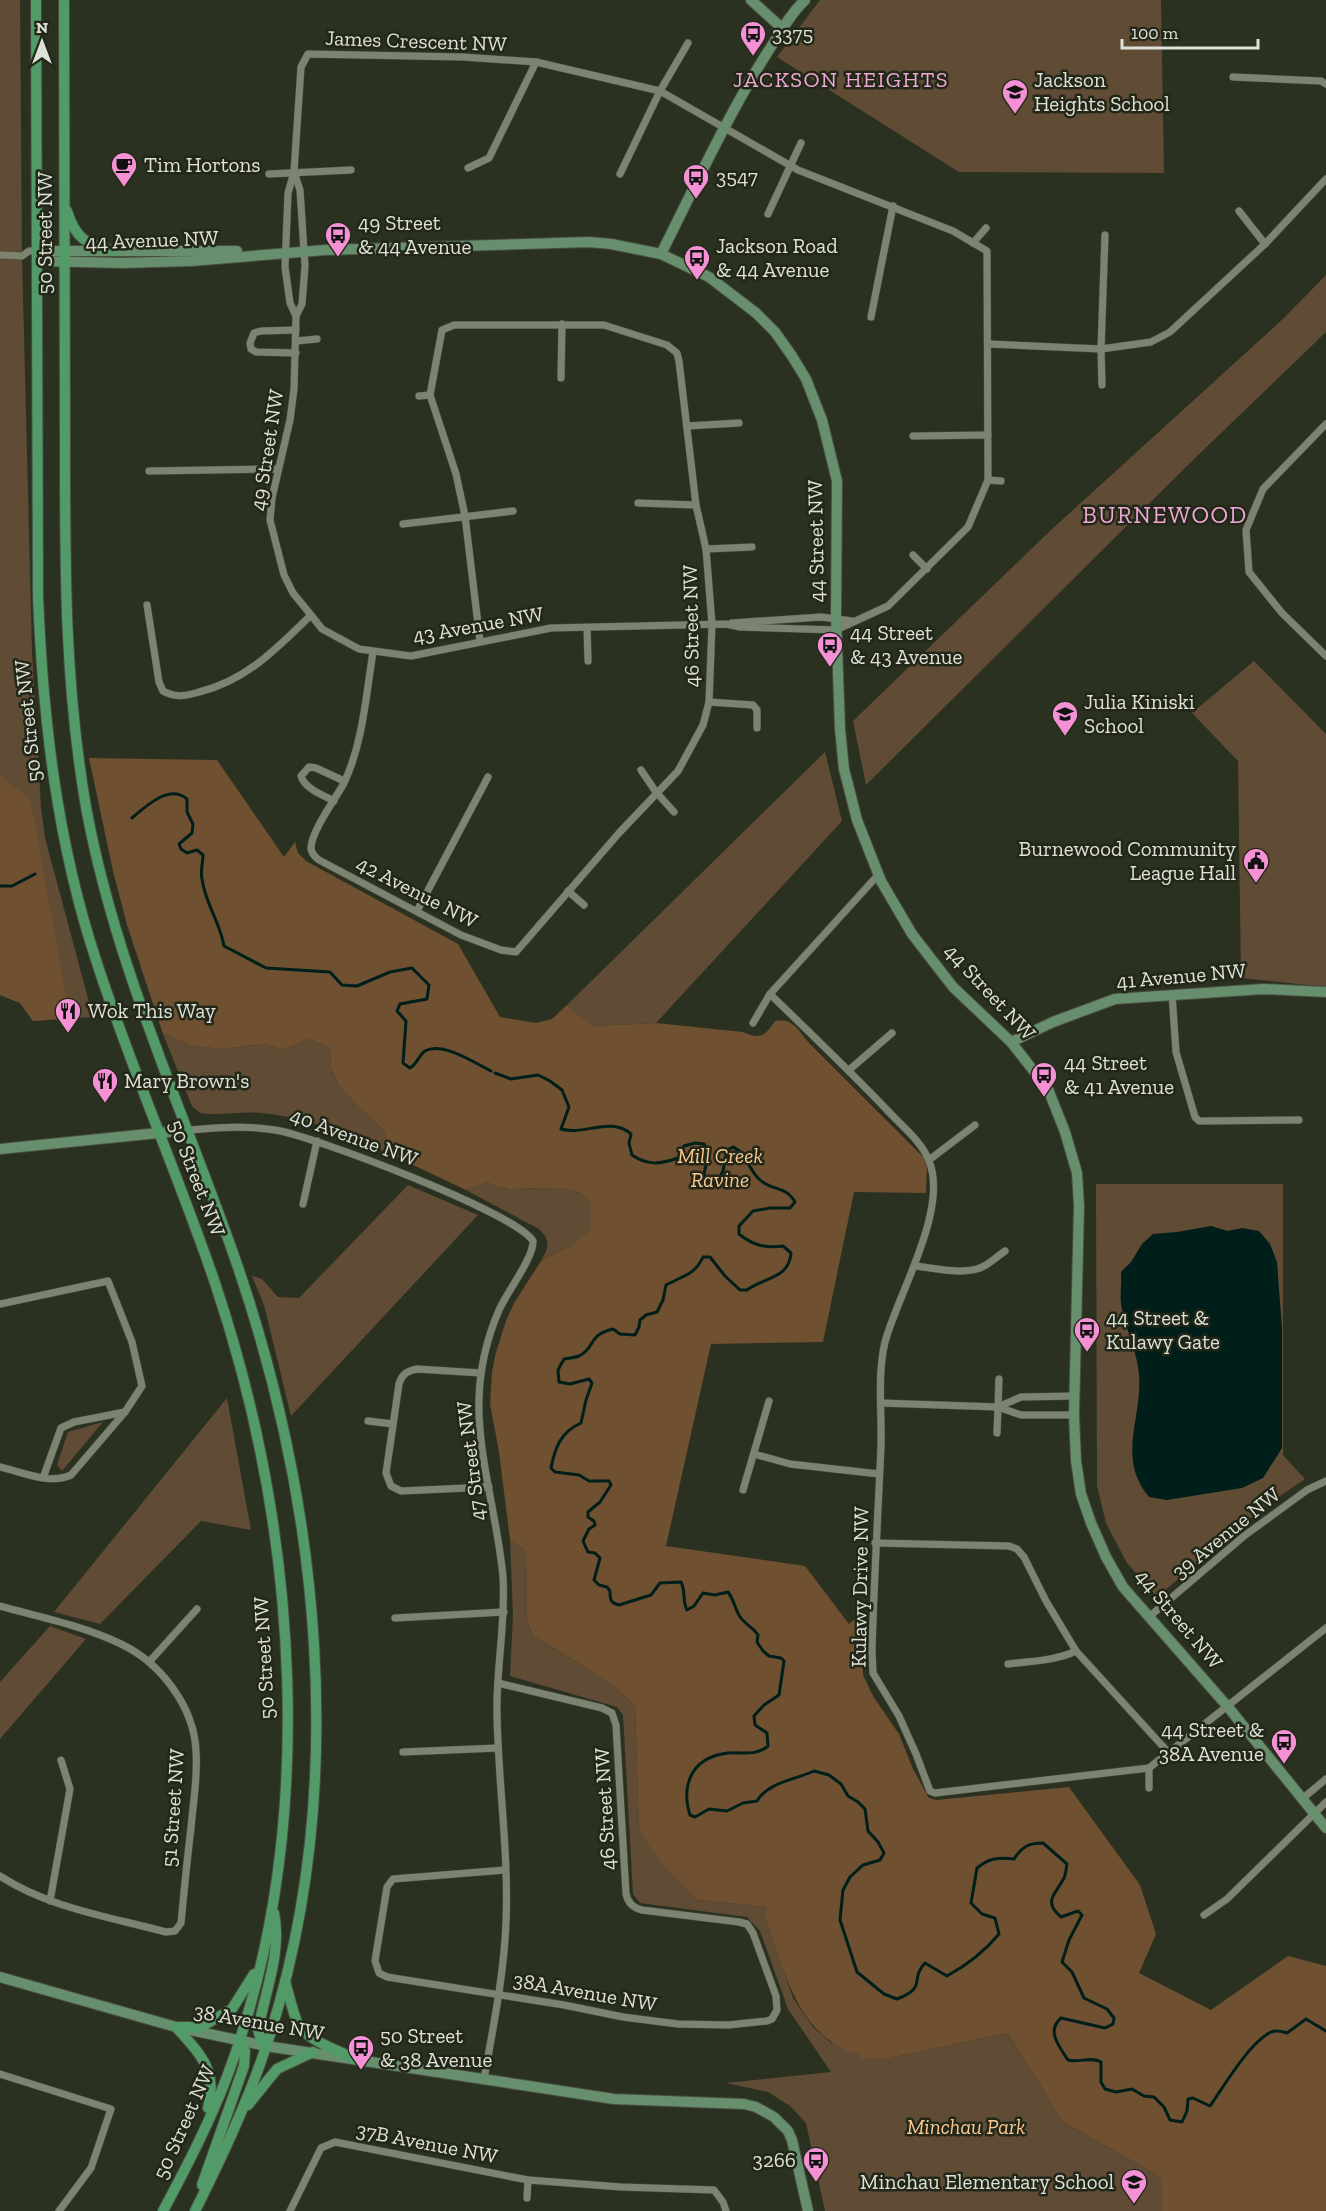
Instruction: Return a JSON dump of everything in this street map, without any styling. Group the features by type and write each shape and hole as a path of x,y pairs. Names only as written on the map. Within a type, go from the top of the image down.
{"main road":[{"name":"50 Street NW","path":"36,0 38,596 41,674 52,773 80,905 96,960 205,1256 231,1334 261,1462 276,1552 286,1656 288,1754 285,1810 273,1909 239,2041 227,2076 199,2142 164,2211"},
{"name":"50 Street NW","path":"64,0 65,593 71,703 78,755 94,848 110,912 143,1012 232,1251 261,1342 281,1419 292,1475 307,1584 314,1679 315,1776 306,1874 285,1981 266,2046 239,2117 195,2211"},
{"path":"64,201 78,236 89,244 113,251"},
{"path":"266,2046 258,2030 275,1950 277,1930 273,1909"},
{"path":"176,2027 201,2027 232,2009 260,1964"},
{"path":"285,1981 297,2024 304,2032 355,2059"},
{"path":"176,2027 198,2052 210,2074 212,2095 199,2142"},
{"path":"195,2211 244,2066 245,2051 239,2041"},
{"path":"239,2117 278,2069 313,2052"}],"street":[{"path":"751,0 783,28"},
{"path":"661,254 724,128 757,69 783,28 805,0"},
{"path":"620,174 660,91 688,43"},
{"name":"James Crescent NW","path":"285,252 288,194 294,172 301,67 308,54 463,57 536,62 660,91 791,166 953,231 973,243"},
{"name":"James Crescent NW","path":"468,168 489,158 536,62"},
{"path":"1233,77 1321,81 1326,84"},
{"path":"768,214 801,142"},
{"path":"269,174 351,170"},
{"name":"James Crescent NW","path":"294,172 300,190 302,251"},
{"path":"988,344 1101,349 1151,342 1170,332 1265,244 1326,179"},
{"path":"871,317 893,206"},
{"path":"1239,211 1265,244"},
{"path":"836,630 888,606 927,569 968,527 988,480 987,251 973,243 986,228"},
{"path":"1102,386 1105,235"},
{"name":"44 Avenue NW","path":"0,255 22,256 29,251 37,256 123,263 191,261 302,251 589,242 661,254"},
{"name":"44 Avenue NW","path":"64,257 113,251 285,252"},
{"name":"49 Street NW","path":"296,315 302,304 305,266 302,251"},
{"name":"49 Street NW","path":"285,252 290,303 296,315 294,389 290,420 277,469 270,520 284,575 292,593 311,615"},
{"name":"44 Street NW","path":"661,254 709,278 756,313 774,332 806,379 822,420 837,481 836,630 840,729 844,769 856,820 878,875 912,934 954,987 1011,1042 1048,1089 1065,1132 1077,1173 1079,1206 1074,1415 1076,1461 1081,1494 1091,1523 1123,1587 1228,1707 1326,1828"},
{"path":"480,641 465,516 456,474 430,395 442,330 454,325 562,324 561,378"},
{"name":"46 Street NW","path":"516,952 656,792 678,771 703,725 709,702 712,624 706,549 696,505 677,353 667,345 604,325 562,324"},
{"path":"296,330 261,331 254,333 250,343 251,349 256,352 296,353"},
{"path":"296,341 317,339"},
{"path":"419,396 430,395"},
{"path":"687,426 739,423"},
{"path":"1326,424 1263,489 1246,530 1249,572 1282,613 1326,656"},
{"path":"913,436 988,435"},
{"path":"149,471 277,469"},
{"path":"988,480 1001,481"},
{"path":"638,503 696,505"},
{"path":"404,525 513,511"},
{"name":"46 Street NW","path":"706,549 752,547"},
{"path":"913,555 927,569"},
{"path":"147,605 159,682 163,691 178,696 219,688 243,676 266,659 311,615"},
{"name":"43 Avenue NW","path":"311,615 322,629 359,649 411,656 551,628 726,624 740,627 836,630"},
{"name":"43 Avenue NW","path":"726,624 739,621 836,617 852,621"},
{"path":"587,628 588,661"},
{"path":"344,781 309,767 302,777 303,782 308,786 334,801 344,781 352,764 373,652"},
{"name":"46 Street NW","path":"709,702 753,705 757,710 757,728"},
{"path":"641,770 674,812"},
{"path":"417,911 488,777"},
{"name":"42 Avenue NW","path":"334,801 314,835 311,848 313,855 319,860 461,935 501,950 516,952"},
{"path":"753,1023 770,993 878,875"},
{"path":"568,891 584,905"},
{"name":"41 Avenue NW","path":"1011,1042 1053,1022 1115,999 1263,989 1326,992"},
{"path":"770,993 849,1070 916,1141 929,1160 975,1125"},
{"path":"1172,994 1177,1059 1195,1117 1199,1121 1299,1120"},
{"path":"849,1070 892,1033"},
{"name":"40 Avenue NW","path":"0,1149 158,1131 238,1127 274,1130 317,1141 476,1205 528,1234 534,1245"},
{"path":"303,1204 317,1141"},
{"name":"Kulawy Drive NW","path":"929,1160 934,1177 934,1197 915,1266 885,1343 880,1372 873,1673 898,1716 930,1791 935,1793 1149,1768"},
{"name":"47 Street NW","path":"484,2079 507,1921 498,1748 498,1683 504,1612 501,1562 479,1418 481,1373 496,1317 534,1245"},
{"path":"915,1266 977,1269 1005,1251"},
{"path":"0,1304 108,1281 132,1342 142,1386 125,1412 71,1475 62,1479 43,1478 0,1467"},
{"path":"481,1373 417,1369 406,1373 399,1384 387,1473 391,1486 405,1491 489,1487"},
{"path":"997,1432 999,1379"},
{"path":"998,1407 1021,1397 1075,1396"},
{"path":"743,1490 770,1401"},
{"path":"881,1403 998,1407 1021,1415 1074,1415"},
{"path":"43,1478 61,1428 74,1422 125,1412"},
{"path":"368,1421 393,1424"},
{"path":"754,1454 790,1464 879,1474"},
{"name":"39 Avenue NW","path":"1150,1616 1244,1536 1307,1490 1326,1481"},
{"path":"875,1543 1009,1546 1017,1549 1024,1557 1046,1601 1076,1651 1168,1752"},
{"path":"0,1606 122,1644 149,1662 197,1609"},
{"path":"395,1618 504,1612"},
{"path":"1149,1788 1149,1768 1326,1628"},
{"path":"1008,1664 1064,1656 1076,1651"},
{"name":"51 Street NW","path":"50,1901 166,1932 175,1931 181,1923 195,1786 196,1750 189,1718 175,1690 149,1662"},
{"name":"46 Street NW","path":"498,1683 602,1708 612,1713 616,1725 626,1894 630,1904 642,1911 747,1924 753,1933 778,2006"},
{"path":"403,1752 498,1748"},
{"path":"0,1876 19,1888 50,1901 70,1789 61,1760"},
{"path":"1302,1799 1326,1779"},
{"path":"1204,1916 1227,1899 1326,1802"},
{"name":"38A Avenue NW","path":"505,1870 393,1879 387,1887 375,1961 380,1973 387,1977 623,2017 678,2024 761,2023 772,2019 778,2006"},
{"name":"38 Avenue NW","path":"0,1977 176,2027 266,2046 614,2100 734,2103 756,2107 782,2124 792,2140 808,2211"},
{"path":"0,2074 111,2109 91,2168 59,2211"},
{"name":"37B Avenue NW","path":"290,2211 321,2148 335,2142 528,2180 621,2187 714,2190 723,2202 726,2211"},
{"path":"527,2198 528,2180"}],"green space":[{"path":"0,0 20,0 22,256 32,651 41,808 45,838 93,1017 33,1021 20,1003 0,995"},
{"name":"Jackson Heights School","path":"820,0 1161,0 1164,173 959,172 777,57"},
{"path":"1326,275 1326,332 1191,462 866,785 853,721 1051,530 1284,318"},
{"path":"1254,661 1326,734 1326,987 1241,978 1238,761 1192,713"},
{"path":"825,752 842,821 656,1023 591,1026 567,1005"},
{"name":"Mill Creek Ravine","path":"89,758 217,760 284,857 295,842 298,853 306,861 458,944 500,1017 536,1023 552,1019 567,1005 592,1026 656,1023 743,1032 754,1036 765,1033 775,1021 791,1023 923,1157 927,1166 926,1193 854,1192 823,1342 711,1344 666,1546 805,1566 849,1624 862,1613 863,1675 873,1696 899,1734 913,1769 929,1798 936,1800 1069,1787 1140,1885 1156,1934 1139,1973 1211,2010 1288,1956 1326,1966 1326,2211 1162,2211 1162,2178 1062,2121 1008,2033 890,2058 860,2058 859,2055 838,2046 821,2034 797,2001 766,1920 766,1907 698,1900 660,1862 639,1830 635,1705 611,1684 533,1635 527,1621 526,1551 510,1540 499,1452 490,1404 496,1352 514,1303 541,1261 572,1245 591,1228 588,1200 572,1191 546,1188 498,1188 487,1182 466,1190 394,1156 382,1128 339,1086 331,1068 330,1048 309,1039 284,1050 263,1044 223,1049 193,1046 163,1034 127,925"},
{"path":"0,773 9,784 28,796 33,813 70,1018 33,1021 20,1003 0,995"},
{"path":"163,1034 193,1046 223,1049 263,1044 284,1050 309,1039 330,1048 331,1068 339,1086 382,1128 394,1156 313,1123 278,1115 200,1113 192,1106"},
{"path":"487,1182 500,1188 560,1189 582,1194 589,1203 591,1228 572,1245 541,1261 548,1244 546,1237 539,1229 466,1190"},
{"path":"1096,1184 1283,1184 1283,1455 1305,1479 1265,1506 1157,1597 1127,1563 1106,1523 1097,1486"},
{"path":"408,1185 478,1215 291,1416 264,1305 252,1276 262,1279 278,1297 299,1298"},
{"path":"227,1398 251,1530 201,1521 100,1624 54,1612"},
{"path":"103,1422 62,1471 57,1465 68,1432"},
{"name":"Minchau Park","path":"510,1540 526,1551 527,1621 533,1635 611,1684 635,1705 639,1830 698,1900 766,1907 766,1920 793,1998 813,2027 830,2042 859,2055 890,2058 1008,2033 1062,2121 1162,2178 1162,2211 825,2211 806,2123 790,2106 768,2092 726,2083 831,2072 788,2009 760,1931 747,1917 640,1903 633,1894 623,1715 617,1707 510,1676 513,1615"},
{"path":"50,1626 86,1639 0,1739 0,1682"}],"water":[{"path":"1211,1226 1228,1231 1242,1228 1259,1231 1270,1244 1277,1262 1282,1328 1282,1448 1263,1478 1242,1488 1167,1500 1149,1497 1139,1481 1132,1450 1138,1401 1138,1367 1121,1305 1121,1272 1131,1262 1142,1244 1153,1234"}],"waterway":[{"path":"132,818 152,802 166,795 180,795 187,799 187,812 193,824 192,833 179,844 181,849 187,853 197,850 203,855 201,873 204,888 224,946 266,968 330,972 342,985 357,986 390,972 412,968 429,985 427,999 400,1004 397,1011 406,1021 403,1063 410,1068 425,1051 440,1049 458,1054 491,1071"},
{"path":"0,886 12,886 35,874"},
{"path":"495,1073 511,1079 538,1075 550,1081 562,1090 569,1107 561,1129 579,1130 606,1126 623,1129 631,1134 629,1143 632,1155 644,1161 660,1163 672,1160 678,1158 684,1146 695,1143 704,1144 709,1152 704,1174 708,1180 718,1180 723,1171 727,1150 733,1147 741,1153 760,1180 769,1186 783,1190 795,1202 790,1208 753,1211 739,1226 739,1234 755,1244 771,1247 783,1246 791,1253 789,1262 781,1273 747,1290 740,1290 710,1257 703,1257 696,1268 666,1285 663,1300 657,1312 646,1315 640,1320 635,1335 620,1334 613,1329 605,1332 595,1338 584,1353 577,1357 564,1359 558,1370 559,1382 570,1384 589,1379 592,1383 581,1423 568,1431 560,1441 551,1468 555,1472 579,1475 589,1481 609,1481 611,1485 600,1502 588,1512 588,1517 594,1521 595,1525 589,1529 583,1541 588,1552 595,1553 600,1558 594,1580 599,1585 607,1587 611,1600 619,1605 651,1595 660,1583 681,1582 687,1610 694,1606 703,1593 715,1595 728,1592 739,1615 758,1635 757,1642 763,1651 769,1656 781,1658 784,1661 779,1695 764,1705 754,1716 755,1725 767,1733 768,1746 752,1753 728,1753 711,1757 696,1768 688,1785 690,1815 695,1817 709,1809 727,1811 743,1803 757,1801 775,1786 814,1771 829,1775 841,1784 848,1796 865,1809 868,1831 884,1853 880,1860 863,1865 850,1877 843,1890 840,1920 857,1972 884,1994 897,1999 912,1991 920,1969 925,1963 947,1976 975,1957 999,1934 995,1918 982,1914 971,1903 977,1868 994,1859 1014,1859 1026,1846 1043,1843 1067,1864 1064,1878 1052,1898 1052,1906 1061,1917 1078,1911 1082,1915 1069,1940 1062,1962 1072,1972 1084,1998 1107,2009 1114,2018 1113,2024 1105,2028 1061,2018 1054,2028 1058,2044 1068,2060 1101,2062 1101,2082 1105,2089 1116,2092 1132,2089 1144,2096 1154,2097 1164,2107 1170,2120 1182,2122 1187,2111 1188,2099 1193,2098 1210,2106 1245,2056 1269,2033 1273,2031 1287,2033 1306,2019 1326,2031"}],"place":[{"name":"3375","path":"753,57"},
{"name":"Jackson Heights School","path":"1015,115"},
{"name":"Tim Hortons","path":"124,188"},
{"name":"3547","path":"696,200"},
{"name":"49 Street & 44 Avenue","path":"338,258"},
{"name":"Jackson Road & 44 Avenue","path":"697,281"},
{"name":"44 Street & 43 Avenue","path":"830,668"},
{"name":"Julia Kiniski School","path":"1065,737"},
{"name":"Burnewood Community League Hall","path":"1256,884"},
{"name":"Wok This Way","path":"68,1034"},
{"name":"44 Street & 41 Avenue","path":"1044,1098"},
{"name":"Mary Brown's","path":"105,1104"},
{"name":"44 Street & Kulawy Gate","path":"1087,1353"},
{"name":"44 Street & 38A Avenue","path":"1284,1765"},
{"name":"50 Street & 38 Avenue","path":"361,2071"},
{"name":"3266","path":"816,2183"},
{"name":"Minchau Elementary School","path":"1134,2205"}],"district":[{"name":"JACKSON HEIGHTS","path":"841,79"},
{"name":"BURNEWOOD","path":"1165,515"}]}
